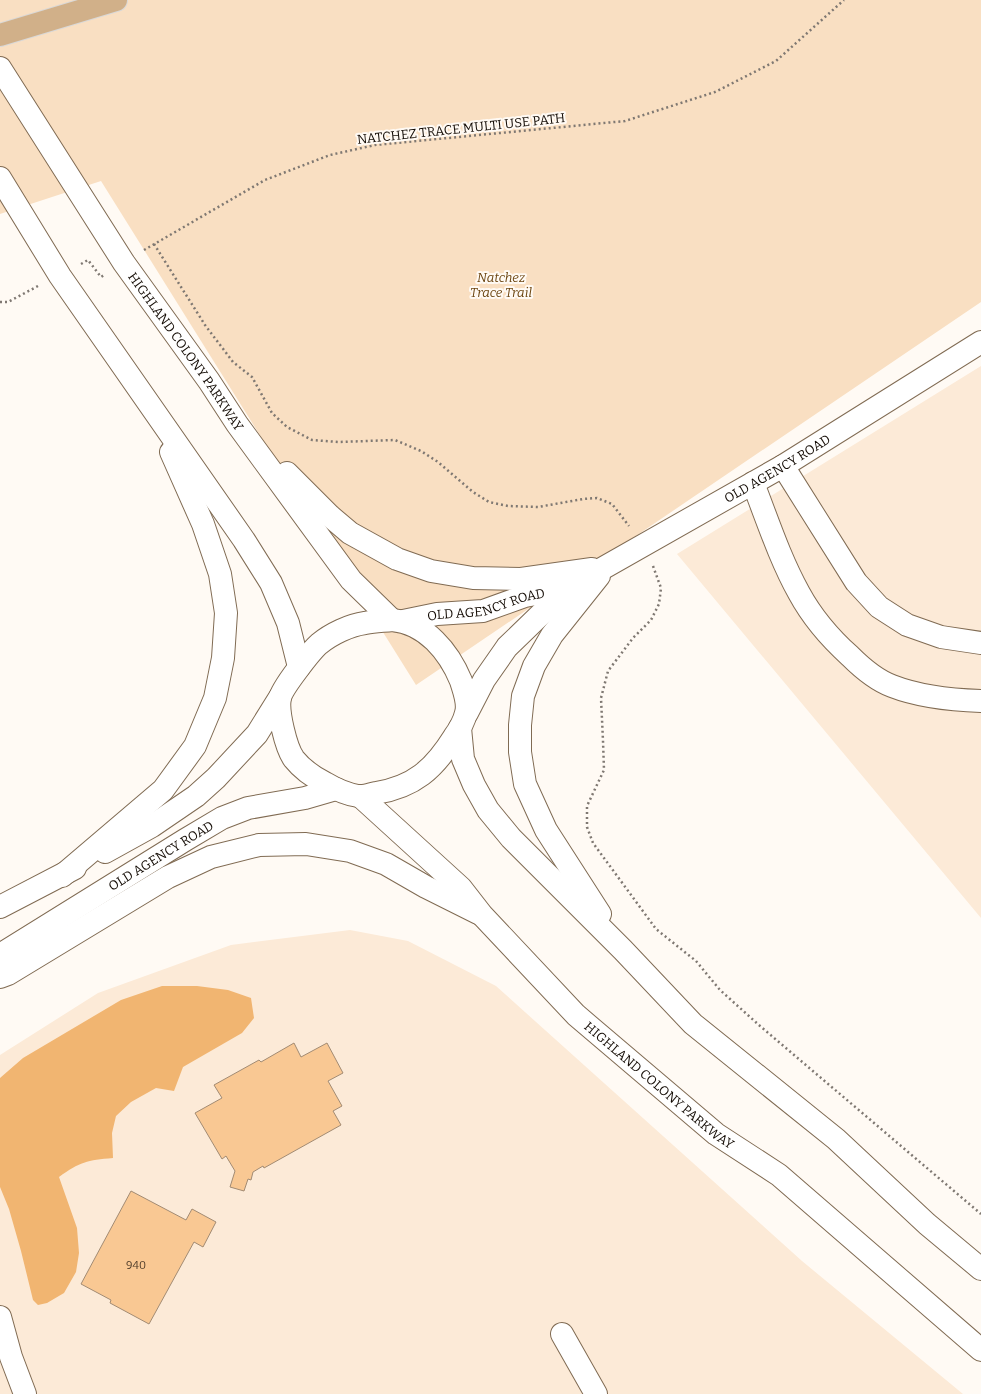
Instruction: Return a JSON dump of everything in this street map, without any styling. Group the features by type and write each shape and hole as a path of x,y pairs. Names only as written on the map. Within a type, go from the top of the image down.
{"main road":[{"path":"0,35 116,0"}],"street":[{"name":"HIGHLAND COLONY PARKWAY","path":"0,68 124,263 351,580 398,621 429,635 444,650 457,672 466,694 463,720"},
{"path":"0,178 60,276 244,540 271,583 288,623 299,667"},
{"name":"OLD AGENCY ROAD","path":"360,796 407,785 428,771 445,751 484,680 507,647 568,588 783,466 981,342"},
{"path":"62,876 163,790 195,746 215,698 223,658 226,613 220,574 203,524 149,403"},
{"path":"238,424 330,516 350,533 397,559 431,571 473,578 521,579 605,567"},
{"path":"783,466 856,582 879,607 907,625 941,637 981,643"},
{"path":"753,483 799,593 819,624 863,669 890,686 924,696 981,701"},
{"path":"605,567 552,635 534,666 523,696 520,725 520,752 525,784 546,830 623,950"},
{"name":"OLD AGENCY ROAD","path":"280,698 299,667 319,644 340,632 364,623 398,621 437,614 483,610 525,596 568,588"},
{"path":"0,907 62,876 152,826 196,796 216,778 257,734 280,698"},
{"path":"280,698 281,727 293,758 312,776 336,789 360,796"},
{"path":"463,720 463,759 474,785 488,810 511,838 623,950 693,1024 836,1139 927,1224 981,1269"},
{"name":"OLD AGENCY ROAD","path":"0,955 222,818 248,808 305,798 336,789"},
{"name":"HIGHLAND COLONY PARKWAY","path":"360,796 461,888 482,915 576,1015 716,1134 779,1175 981,1350"},
{"path":"0,977 8,974 168,877 211,857 259,845 306,844 350,851 386,864 426,887 482,915"},
{"path":"0,1317 11,1357 25,1394"},
{"path":"562,1334 596,1394"},
{"path":"8,1394 11,1357"}],"path":[{"name":"NATCHEZ TRACE MULTI USE PATH","path":"0,302 8,302 88,260 101,277 154,244 265,180 330,155 375,145 625,121 715,92 776,61 844,0"},
{"path":"154,244 205,325 232,362 252,376 272,413 287,427 312,440 338,442 395,440 421,451 438,462 473,492 489,502 508,506 538,507 597,498 612,504 623,517 642,546 654,569 661,588 659,604 651,620 633,638 608,671 601,698 604,741 604,770 587,806 587,827 593,843 656,929 696,960 720,990 760,1026 981,1214"}],"shaded area":[{"path":"981,366 981,918 677,554"},
{"path":"350,930 408,941 496,986 802,1261 963,1394 0,1394 0,1055 98,993 231,945"},
{"path":"162,986 197,986 228,990 251,998 254,1018 242,1033 183,1067 174,1091 156,1088 131,1102 116,1116 112,1133 113,1158 78,1165 59,1177 77,1228 79,1253 76,1272 64,1293 47,1303 38,1305 33,1300 9,1209 0,1187 0,1078 23,1058 121,1000"}],"green space":[{"name":"Natchez Trace Trail","path":"0,0 981,0 981,302 416,685 101,181 0,214"}],"building":[{"path":"294,1043 301,1057 327,1043 343,1073 328,1081 342,1106 333,1111 341,1125 264,1168 263,1166 253,1172 251,1180 248,1179 244,1191 230,1187 235,1171 226,1156 222,1159 195,1113 222,1098 214,1085 259,1060 261,1062"},
{"path":"131,1191 186,1220 192,1209 216,1222 203,1247 194,1242 149,1324 110,1303 111,1300 81,1284"}]}
